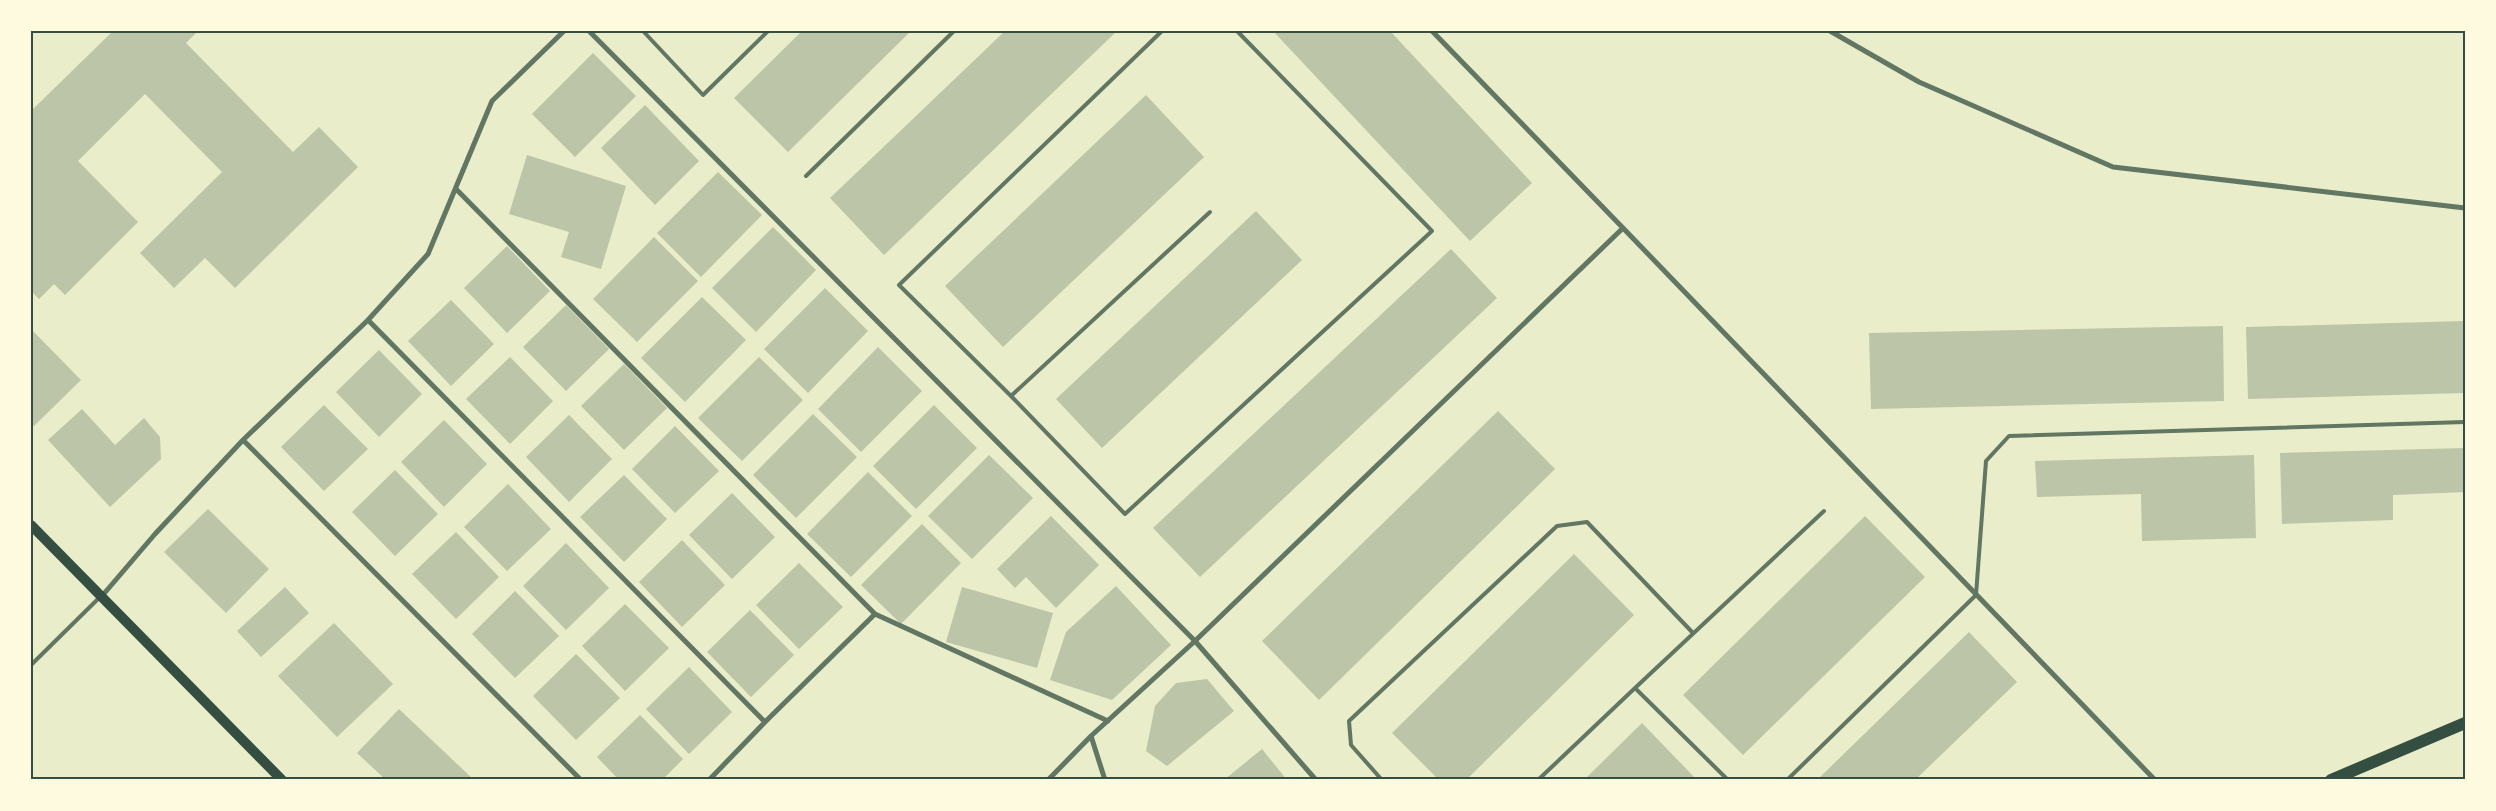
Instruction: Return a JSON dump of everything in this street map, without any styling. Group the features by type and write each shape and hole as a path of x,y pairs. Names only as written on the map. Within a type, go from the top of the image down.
{"main road":[{"path":"31,525 282,780"},
{"path":"2331,780 2465,723"}],"street":[{"path":"102,596 155,534 243,440 368,320 428,254 492,101 564,31"},
{"path":"589,31 1195,641 1316,780"},
{"path":"1432,31 2155,780"},
{"path":"1830,31 1919,82 2113,167 2465,208"},
{"path":"456,189 875,614 1108,721"},
{"path":"1048,780 1091,736 1195,641 1622,228"},
{"path":"368,320 765,722"},
{"path":"243,440 581,780"},
{"path":"709,780 875,614"},
{"path":"1091,736 1105,780"}],"lane":[{"path":"643,31 703,95 768,31"},
{"path":"806,176 954,31"},
{"path":"1162,31 899,285 1011,396 1125,514 1432,231 1237,31"},
{"path":"1011,396 1210,212"},
{"path":"1787,780 1976,595 1986,461 2009,436 2465,422"},
{"path":"1538,780 1824,510"},
{"path":"1382,780 1351,745 1349,720 1557,526 1587,522 1693,633"},
{"path":"31,665 102,596"},
{"path":"1635,688 1728,780"}],"building":[{"path":"113,31 198,31 186,43 293,152 319,127 358,167 235,288 205,258 174,288 140,253 222,172 145,94 78,161 138,222 65,295 54,284 39,299 31,291 31,111"},
{"path":"802,31 911,31 788,152 734,98"},
{"path":"1005,31 1117,31 884,255 830,198"},
{"path":"1273,31 1390,31 1532,183 1470,241"},
{"path":"593,53 636,96 575,157 532,114"},
{"path":"1146,95 1204,157 1003,347 945,286"},
{"path":"645,105 699,161 655,205 601,148"},
{"path":"527,155 626,186 601,269 561,257 569,232 509,214"},
{"path":"718,172 762,215 701,277 657,233"},
{"path":"1256,211 1302,260 1102,448 1056,399"},
{"path":"773,227 816,270 756,332 712,288"},
{"path":"654,237 698,281 637,342 593,299"},
{"path":"507,246 550,291 507,333 464,288"},
{"path":"1451,249 1497,298 1200,577 1153,528"},
{"path":"825,288 868,331 808,393 764,349"},
{"path":"702,297 746,340 685,402 641,358"},
{"path":"451,300 494,344 451,386 408,341"},
{"path":"566,305 609,349 566,391 523,347"},
{"path":"2465,321 2465,393 2248,399 2246,327"},
{"path":"2223,326 2224,401 1871,409 1869,333"},
{"path":"31,329 81,380 34,426 31,423"},
{"path":"878,347 922,391 861,452 818,409"},
{"path":"379,350 422,394 379,437 336,392"},
{"path":"510,357 553,401 510,444 466,399"},
{"path":"759,357 803,400 742,461 698,418"},
{"path":"624,364 667,408 624,450 581,406"},
{"path":"324,405 368,449 324,491 281,447"},
{"path":"934,405 977,448 916,509 873,466"},
{"path":"82,409 115,445 144,418 160,437 161,459 110,507 48,440"},
{"path":"1498,411 1555,469 1319,700 1262,641"},
{"path":"813,414 857,457 796,518 753,475"},
{"path":"569,415 612,459 569,502 526,457"},
{"path":"444,420 487,464 444,507 401,462"},
{"path":"675,426 719,471 675,513 632,469"},
{"path":"2465,448 2465,492 2393,495 2393,520 2282,524 2280,453"},
{"path":"989,455 1033,498 972,559 928,516"},
{"path":"2254,455 2256,538 2142,541 2141,494 2037,497 2035,461"},
{"path":"395,470 438,514 395,556 352,512"},
{"path":"868,472 912,516 851,577 807,534"},
{"path":"624,475 667,519 624,562 580,517"},
{"path":"508,484 551,529 507,571 464,527"},
{"path":"732,493 775,537 732,579 689,535"},
{"path":"208,509 269,569 226,613 164,552"},
{"path":"1051,516 1099,565 1056,608 1026,577 1015,588 997,569"},
{"path":"1865,516 1925,577 1743,755 1683,695"},
{"path":"922,524 961,563 901,624 861,585"},
{"path":"456,532 499,577 456,619 412,574"},
{"path":"682,540 725,585 682,627 639,582"},
{"path":"566,543 609,588 566,630 523,586"},
{"path":"1574,554 1634,615 1466,780 1439,780 1392,733"},
{"path":"799,563 843,607 799,649 756,605"},
{"path":"1116,586 1171,645 1112,700 1050,680 1066,632"},
{"path":"285,587 309,613 261,657 237,631"},
{"path":"962,587 1053,613 1037,668 946,642"},
{"path":"515,591 559,636 515,678 472,634"},
{"path":"625,604 669,648 625,691 582,646"},
{"path":"750,610 794,655 751,697 707,652"},
{"path":"334,623 393,684 337,737 278,676"},
{"path":"1969,632 2017,682 1915,780 1817,780"},
{"path":"576,654 620,698 576,740 533,696"},
{"path":"689,667 732,712 689,754 646,709"},
{"path":"1207,679 1234,711 1167,766 1146,751 1155,706 1176,683"},
{"path":"399,709 474,780 386,780 357,753"},
{"path":"640,715 683,759 662,780 619,780 597,757"},
{"path":"1642,723 1697,780 1584,780"},
{"path":"1262,749 1287,780 1224,780"}]}
